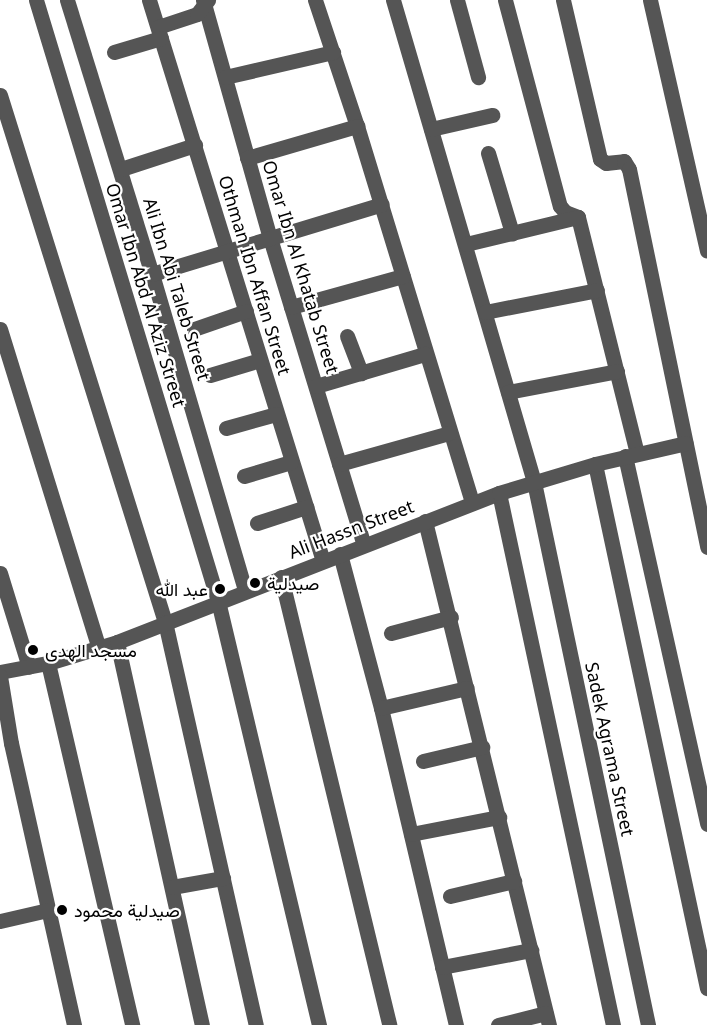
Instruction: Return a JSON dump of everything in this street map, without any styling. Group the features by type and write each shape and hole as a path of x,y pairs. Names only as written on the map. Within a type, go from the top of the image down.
{"street":[{"name":"Omar Ibn Abd Al Aziz Street","path":"36,0 218,601 319,1025"},
{"name":"Ali Ibn Abi Taleb Street","path":"67,0 121,169 245,591"},
{"name":"Othman Ibn Affan Street","path":"149,0 323,561"},
{"path":"315,0 382,204 448,433 472,503"},
{"name":"Sadek Agrama Street","path":"393,0 534,482 648,1025"},
{"path":"457,0 478,77"},
{"path":"505,0 560,206 565,212 575,216"},
{"path":"563,0 600,159 606,163 620,160 629,170 707,547"},
{"path":"650,0 707,251"},
{"path":"114,52 197,14 205,2"},
{"name":"Omar Ibn Al Khatab Street","path":"205,2 270,238 364,545"},
{"path":"225,77 333,52"},
{"path":"0,95 165,622 256,1025"},
{"path":"431,129 492,115"},
{"path":"247,158 357,126"},
{"path":"121,169 195,145"},
{"path":"488,153 512,233"},
{"path":"152,274 382,204"},
{"path":"466,244 575,216"},
{"path":"575,216 597,290 617,371 631,455 707,824"},
{"path":"291,307 403,276"},
{"path":"485,312 597,290"},
{"path":"195,329 246,311"},
{"path":"0,329 99,648"},
{"path":"347,336 361,373"},
{"path":"316,386 425,354"},
{"path":"210,375 260,360"},
{"path":"507,392 617,371"},
{"path":"226,428 276,414"},
{"path":"339,464 448,433"},
{"name":"Ali Hassn Street","path":"0,674 48,663 117,642 499,493 595,464 686,443"},
{"path":"244,476 291,462"},
{"path":"595,464 707,988"},
{"path":"499,493 613,1025"},
{"path":"257,523 306,507"},
{"path":"425,521 451,617 547,1019 498,1025"},
{"path":"340,554 381,708 456,1025"},
{"path":"0,573 29,667"},
{"path":"281,577 389,1025"},
{"path":"391,633 451,617"},
{"path":"117,642 202,1025"},
{"path":"48,663 132,1025"},
{"path":"0,674 6,744 74,1025"},
{"path":"381,708 467,688"},
{"path":"423,761 482,747"},
{"path":"411,834 499,817"},
{"path":"172,887 223,878"},
{"path":"450,896 514,880"},
{"path":"0,921 48,910"},
{"path":"442,967 531,950"}],"place":[{"name":"صيدلية","path":"255,583"},
{"name":"عبد الله","path":"220,589"},
{"name":"مسجد الهدى","path":"33,650"},
{"name":"صيدلية محمود","path":"62,910"}]}
